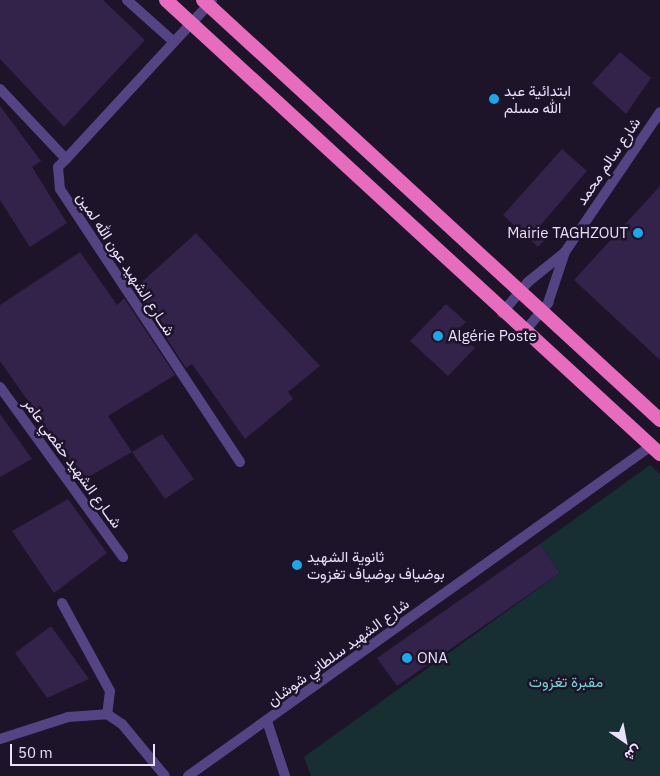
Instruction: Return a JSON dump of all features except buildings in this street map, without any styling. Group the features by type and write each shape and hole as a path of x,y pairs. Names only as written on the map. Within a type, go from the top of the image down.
{"highway":[{"path":"166,0 502,313 656,450"},
{"path":"208,2 519,292 660,420"}],"street":[{"path":"126,0 174,42"},
{"path":"0,89 66,160 208,2"},
{"name":"شارع سالم محمد","path":"524,332 541,312 565,252 660,112"},
{"name":"شــارع الشهيد عون الله لمين","path":"66,160 58,168 60,189 240,462"},
{"name":"شارع سالم محمد","path":"502,313 519,292 565,252"},
{"name":"شــارع الشهيد حفصي عامر","path":"0,387 123,557"},
{"name":"شارع الشهيد سلطاني شوشان","path":"188,776 656,450"},
{"path":"62,603 110,691 107,714"},
{"path":"0,739 68,717 107,714 122,724 165,776"},
{"path":"267,721 285,776"}],"green space":[{"name":"مقبرة تغزوت","path":"650,465 660,474 660,776 311,776 304,757 560,573 540,544"}],"place":[{"name":"ابتدائية عبد الله مسلم","path":"494,99"},
{"name":"Mairie TAGHZOUT","path":"638,233"},
{"name":"Algérie Poste","path":"438,336"},
{"name":"ثانوية الشهيد بوضياف بوضياف تغزوت","path":"297,565"},
{"name":"ONA","path":"407,658"}]}
